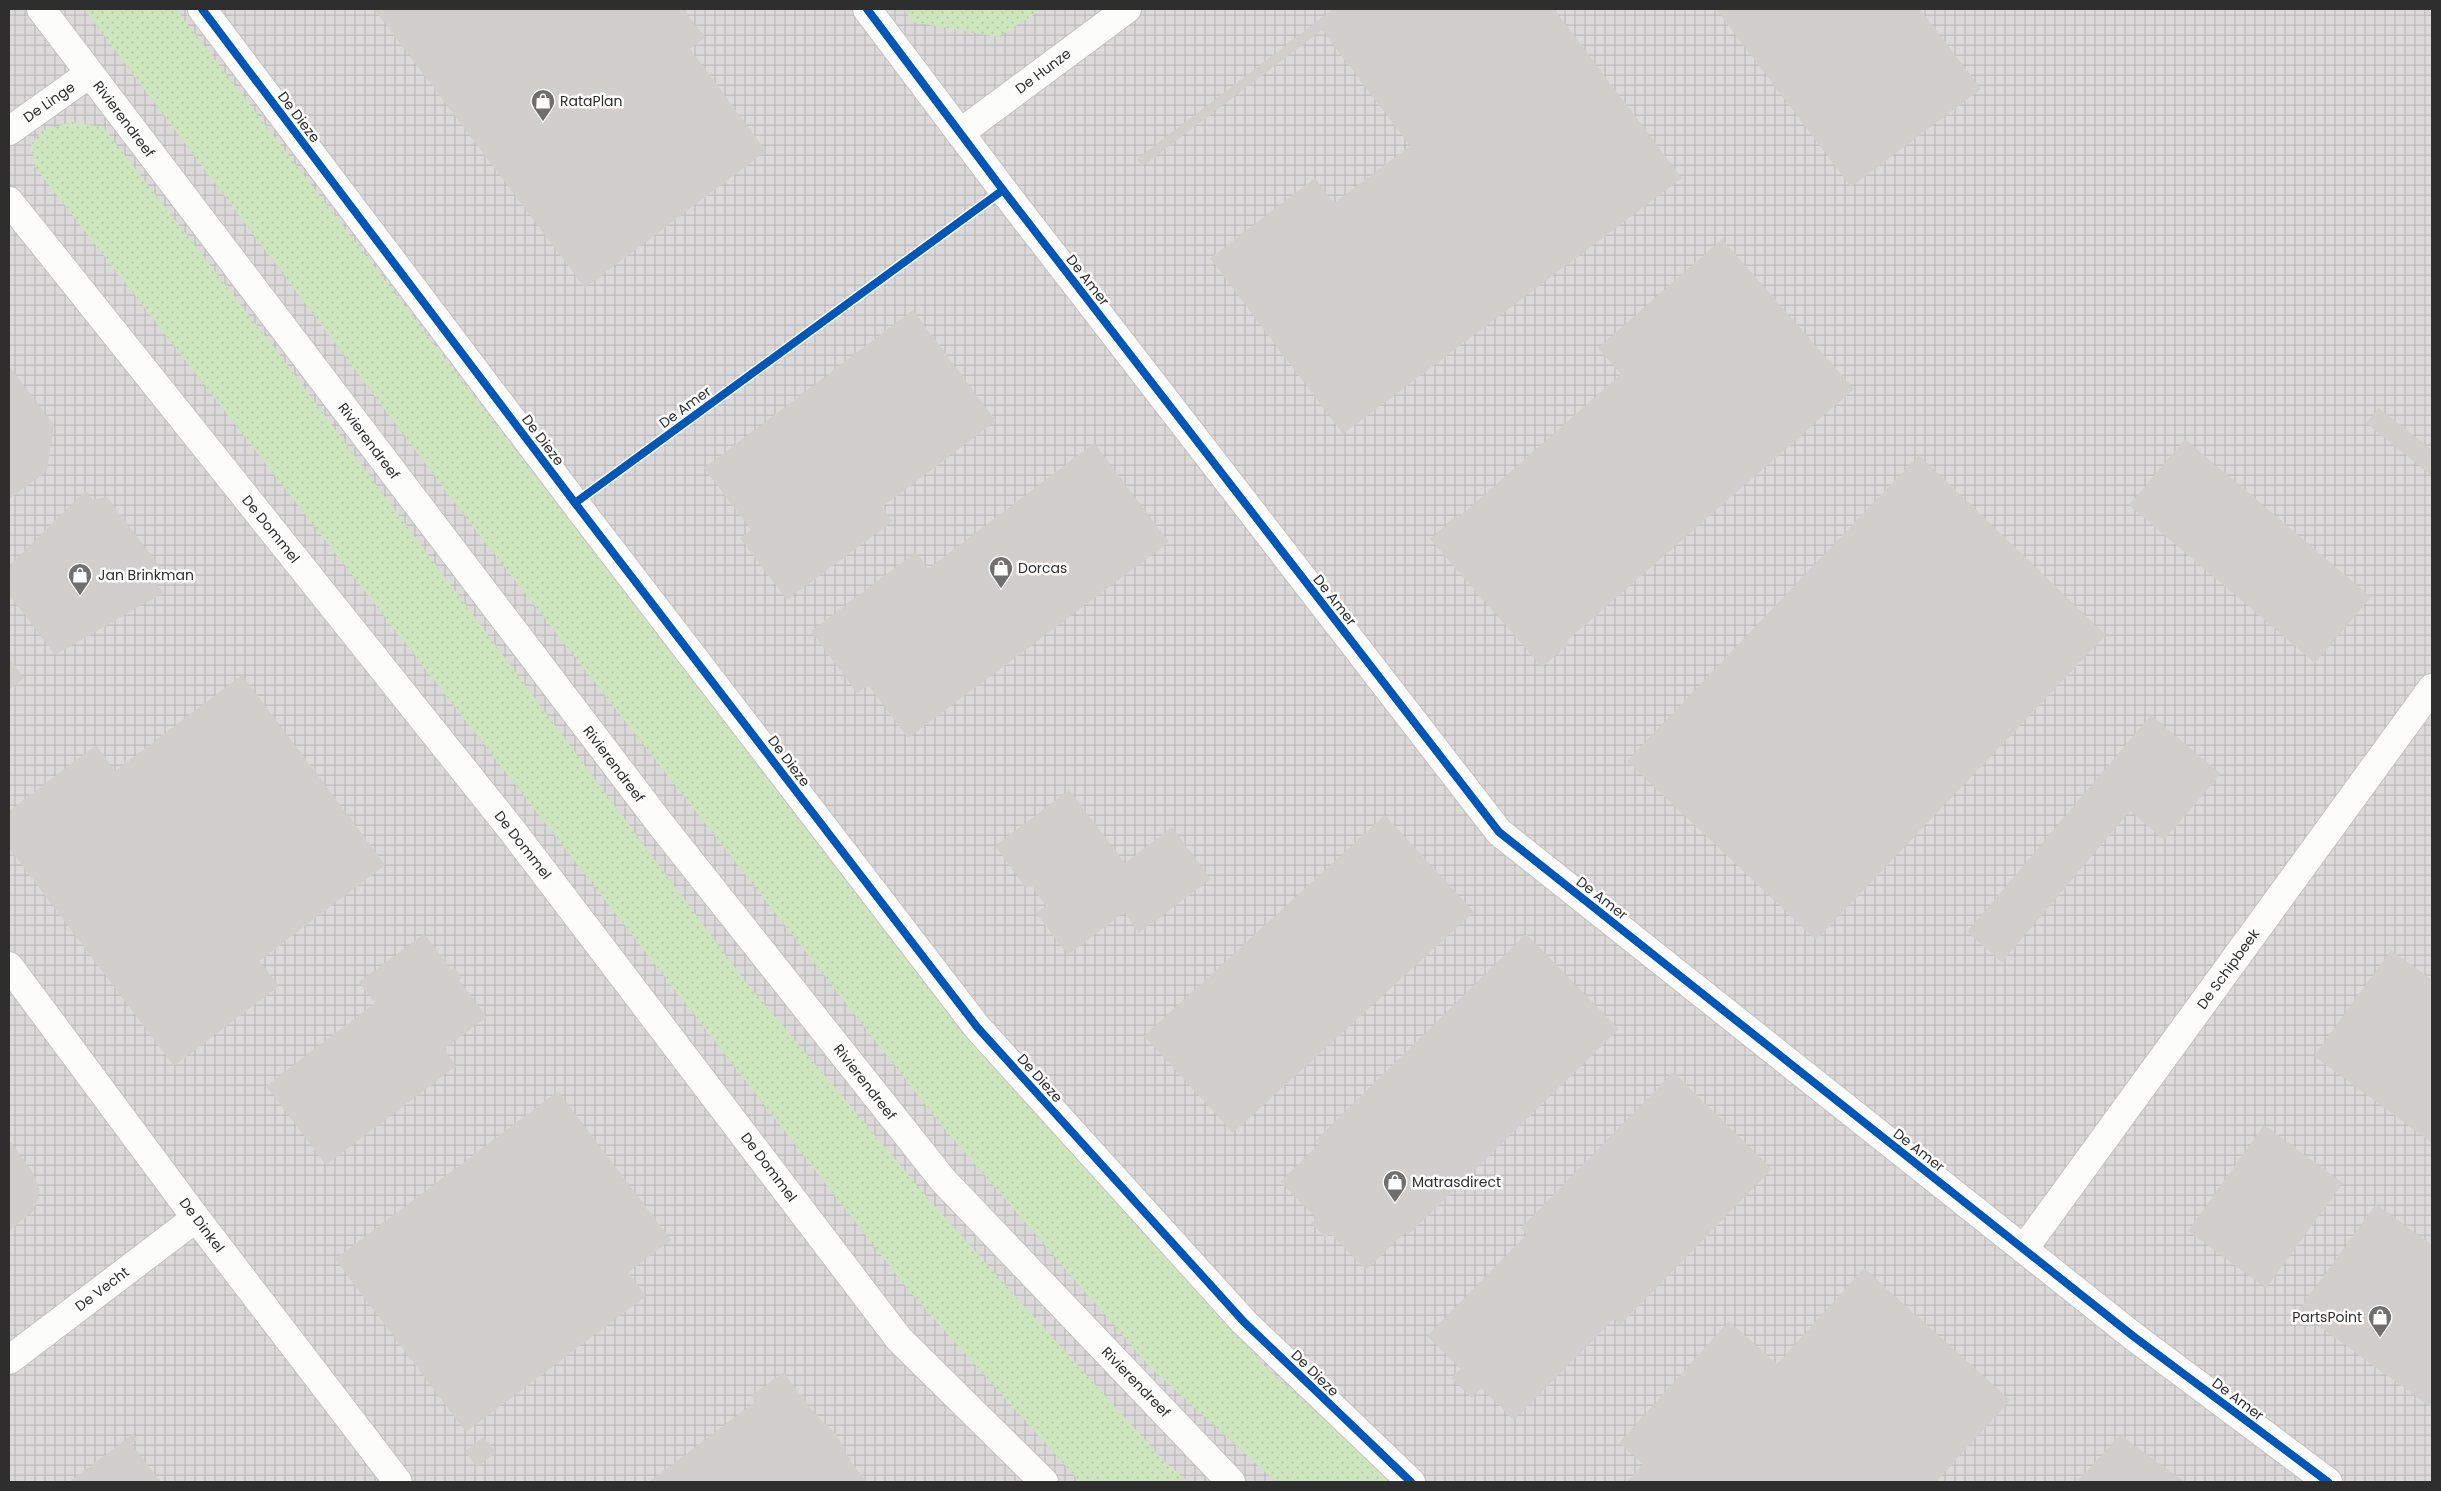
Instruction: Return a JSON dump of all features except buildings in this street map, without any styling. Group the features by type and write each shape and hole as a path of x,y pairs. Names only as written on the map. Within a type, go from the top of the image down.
{"street":[{"name":"Rivierendreef","path":"41,9 662,826 943,1180 1231,1482"},
{"name":"De Dieze","path":"202,9 575,503 977,1027 1244,1322 1411,1482"},
{"name":"De Amer","path":"867,9 960,133 1499,832 2133,1336 2328,1482"},
{"name":"De Hunze","path":"960,133 1127,9"},
{"name":"De Linge","path":"9,131 90,74"},
{"name":"De Dommel","path":"9,201 511,830 899,1339 1044,1482"},
{"name":"De Schipbeek","path":"2024,1249 2432,688"},
{"name":"De Dinkel","path":"9,966 196,1218 398,1482"},
{"name":"De Vecht","path":"9,1360 196,1218"}],"shaded area":[{"path":"9,9 2432,9 2432,1482 9,1482"}],"green space":[{"path":"84,9 176,9 903,954 1265,1366 1393,1482 1276,1482 1150,1367 942,1126 467,519"},
{"path":"903,9 1043,9 998,37 914,22"},
{"path":"71,122 103,127 282,358 745,981 938,1210 1164,1461 1188,1482 1080,1482 909,1291 35,167 31,144 42,131"}],"cycle path":[{"path":"202,9 575,503 977,1027 1244,1322 1411,1482"},
{"path":"867,9 1003,190 1499,832 2133,1336 2328,1482"},
{"path":"575,503 1003,190"}],"place":[{"name":"RataPlan","path":"543,122"},
{"name":"Dorcas","path":"1001,589"},
{"name":"Jan Brinkman","path":"80,596"},
{"name":"Matrasdirect","path":"1395,1203"},
{"name":"PartsPoint","path":"2380,1338"}]}
